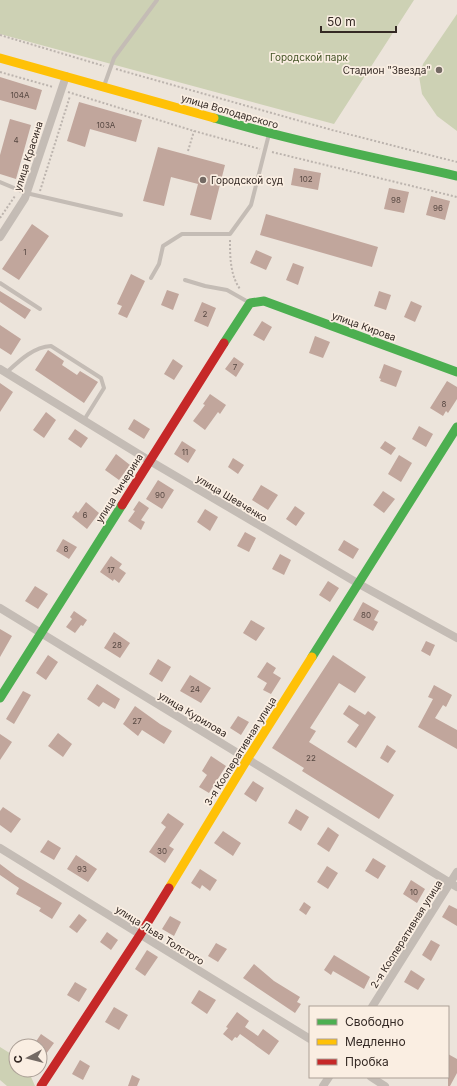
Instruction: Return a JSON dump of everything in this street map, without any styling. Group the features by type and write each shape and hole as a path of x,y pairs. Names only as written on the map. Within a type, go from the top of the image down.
{"street":[{"name":"улица Володарского","path":"0,58 104,86 269,134 457,176"},
{"name":"улица Красина","path":"0,237 25,198 22,191 66,76"},
{"name":"улица Кирова","path":"250,303 264,301 457,372"},
{"name":"улица Чичерина","path":"0,698 250,303"},
{"name":"улица Шевченко","path":"3,371 150,461 359,584 457,638"},
{"name":"3-я Кооперативная улица","path":"41,1086 140,935 248,758 457,427"},
{"name":"улица Курилова","path":"0,608 454,885"},
{"name":"улица Льва Толстого","path":"0,848 309,1038"},
{"name":"2-я Кооперативная улица","path":"373,1006 454,885 457,872"},
{"path":"373,1078 385,1086"}],"lane":[{"path":"104,86 114,58 158,0"},
{"path":"151,278 159,264 163,246 182,234 230,234 251,205 269,134"},
{"path":"0,182 39,196 122,215"},
{"path":"185,280 205,286 227,290 250,303"},
{"path":"0,283 40,309"},
{"path":"3,371 24,357 44,347 51,346 101,378 104,388 84,421"}],"path":[{"path":"0,35 110,68 332,130 457,162"},
{"path":"0,72 265,151 457,197"},
{"path":"39,196 71,93"},
{"path":"188,150 194,131"},
{"path":"0,218 22,191"},
{"path":"230,234 230,256 234,282 250,303"}],"green space":[{"name":"Городской парк","path":"0,0 414,0 334,124 0,34"},
{"name":"Стадион \"Звезда\"","path":"457,14 457,131 437,116 422,94 419,76 423,64"},
{"path":"0,1047 8,1052 8,1078 32,1078 35,1086 7,1086 0,1080"}],"building":[{"path":"0,77 42,90 36,110 0,100"},
{"path":"79,102 142,120 136,142 90,129 85,147 67,141"},
{"path":"10,119 31,125 16,179 0,174 0,155"},
{"name":"Городской суд","path":"158,147 225,165 211,220 190,215 198,184 171,177 164,206 143,201"},
{"path":"294,168 321,173 318,190 291,185"},
{"path":"389,188 409,192 404,213 384,209"},
{"path":"431,196 450,201 445,220 426,215"},
{"path":"266,214 378,247 372,267 260,235"},
{"path":"32,224 49,236 19,280 2,269"},
{"path":"256,250 272,257 266,270 250,263"},
{"path":"293,263 304,267 298,285 286,280"},
{"path":"131,274 145,281 127,318 118,314 122,306 117,304"},
{"path":"167,290 179,294 173,310 161,305"},
{"path":"0,291 31,310 25,319 0,302"},
{"path":"379,291 391,295 386,310 374,306"},
{"path":"411,301 422,306 415,322 404,317"},
{"path":"202,302 216,308 208,327 194,321"},
{"path":"262,321 272,327 264,341 253,335"},
{"path":"0,325 21,339 11,355 0,348"},
{"path":"315,336 330,342 323,358 309,353"},
{"path":"48,350 64,361 62,365 77,375 80,371 98,382 84,403 35,370"},
{"path":"234,357 244,364 236,377 225,369"},
{"path":"173,359 183,366 174,380 164,374"},
{"path":"384,364 402,371 396,387 380,381 381,379 379,378"},
{"path":"447,381 457,387 457,399 448,413 446,411 443,416 430,408"},
{"path":"0,383 13,392 0,412"},
{"path":"210,394 226,405 220,414 218,412 205,430 193,421 205,405 203,404"},
{"path":"46,412 56,420 44,438 33,430"},
{"path":"134,419 150,429 144,439 128,429"},
{"path":"419,426 433,434 426,447 412,439"},
{"path":"75,429 88,438 81,448 68,439"},
{"path":"182,441 196,450 188,463 174,454"},
{"path":"385,441 396,448 391,455 380,448"},
{"path":"116,454 130,465 119,480 105,470"},
{"path":"399,455 412,463 401,482 388,474"},
{"path":"233,458 244,465 238,474 228,467"},
{"path":"158,480 174,490 162,509 146,499"},
{"path":"261,485 278,495 268,510 252,500"},
{"path":"383,491 395,499 384,513 373,505"},
{"path":"139,501 149,508 141,520 145,522 141,530 128,521 135,511 133,510"},
{"path":"86,502 99,513 87,529 72,517 76,511 78,513"},
{"path":"295,506 305,513 296,526 286,519"},
{"path":"205,509 218,517 210,531 197,522"},
{"path":"245,532 256,538 249,552 237,546"},
{"path":"63,539 77,547 69,559 56,551"},
{"path":"344,540 359,549 353,559 338,550"},
{"path":"280,554 291,560 284,575 272,569"},
{"path":"111,556 122,564 119,568 126,573 119,583 114,579 113,581 100,572"},
{"path":"328,581 339,588 330,602 319,595"},
{"path":"35,586 48,594 38,609 25,601"},
{"path":"363,602 379,611 374,620 378,622 373,631 353,620"},
{"path":"74,611 87,620 75,633 66,627 72,619 70,617"},
{"path":"251,620 265,628 256,641 243,633"},
{"path":"0,629 12,636 0,657"},
{"path":"114,632 130,643 120,658 104,648"},
{"path":"426,641 435,645 430,656 421,651"},
{"path":"48,655 58,662 46,680 36,673"},
{"path":"333,655 366,677 355,693 339,683 310,728 316,731 309,742 394,795 379,819 302,771 304,768 272,748"},
{"path":"158,659 171,667 162,682 149,674"},
{"path":"267,662 276,668 273,673 281,678 271,694 263,690 267,683 257,677"},
{"path":"190,675 211,688 201,703 180,691"},
{"path":"97,684 120,699 115,709 103,702 99,707 87,699"},
{"path":"434,685 452,695 446,707 443,705 435,718 457,730 457,749 418,727 433,699 428,697"},
{"path":"23,691 31,695 14,724 6,719"},
{"path":"349,705 365,715 368,711 376,717 356,748 347,742 359,725 343,714"},
{"path":"135,706 172,731 164,744 142,730 138,736 123,724"},
{"path":"238,716 249,722 241,735 230,728"},
{"path":"58,733 72,744 63,757 48,746"},
{"path":"0,734 12,742 0,760"},
{"path":"387,745 396,751 388,763 380,758"},
{"path":"211,756 226,766 209,793 199,787 207,775 202,771"},
{"path":"253,781 264,788 256,802 244,794"},
{"path":"3,807 21,819 11,833 0,825 0,811"},
{"path":"296,809 309,817 301,831 288,823"},
{"path":"168,813 184,824 169,846 174,849 165,863 149,852 166,827 161,823"},
{"path":"328,827 339,835 329,852 317,844"},
{"path":"223,831 241,843 233,856 214,843"},
{"path":"48,840 61,848 54,860 40,852"},
{"path":"76,855 97,869 88,882 67,869"},
{"path":"373,858 386,866 378,879 365,871"},
{"path":"0,864 16,876 62,903 52,919 39,911 41,908 16,894 19,888 0,875"},
{"path":"327,866 338,873 328,889 317,882"},
{"path":"200,869 217,880 210,891 202,885 200,889 191,883"},
{"path":"411,880 425,889 417,903 403,894"},
{"path":"304,902 311,907 306,915 299,910"},
{"path":"449,905 457,909 457,926 442,917"},
{"path":"79,914 87,920 77,933 69,927"},
{"path":"170,916 181,922 174,936 162,929"},
{"path":"107,932 118,940 111,950 100,942"},
{"path":"431,940 440,945 431,961 422,955"},
{"path":"216,943 227,949 218,962 208,956"},
{"path":"147,950 158,957 145,976 135,969"},
{"path":"334,955 370,977 364,989 333,971 331,975 324,970"},
{"path":"254,964 274,981 300,997 297,1002 301,1004 295,1013 243,978"},
{"path":"411,970 425,979 418,990 404,982"},
{"path":"75,982 87,989 79,1002 67,995"},
{"path":"199,990 216,1000 207,1014 191,1003"},
{"path":"114,1007 128,1015 119,1030 105,1022"},
{"path":"237,1012 249,1021 245,1027 258,1036 263,1029 279,1041 269,1055 240,1034 232,1041 223,1034 228,1028 226,1027"},
{"path":"41,1034 47,1038 38,1038"},
{"path":"48,1039 54,1043 48,1051"},
{"path":"449,1055 457,1059 457,1073 450,1086 448,1086"},
{"path":"80,1060 90,1066 83,1080 72,1074"},
{"path":"132,1075 140,1079 137,1086 128,1086"}],"traffic: fast":[{"path":"214,118 305,142 457,176"},
{"path":"224,343 250,303 264,301 457,372"},
{"path":"312,657 457,427"},
{"path":"0,698 122,505"}],"traffic: slow":[{"path":"0,58 214,118"},
{"path":"169,888 248,758 312,657"}],"traffic: jam":[{"path":"122,505 224,343"},
{"path":"41,1086 169,888"}],"place":[{"name":"Стадион \"Звезда\"","path":"439,70"},
{"name":"Городской суд","path":"203,180"}]}
